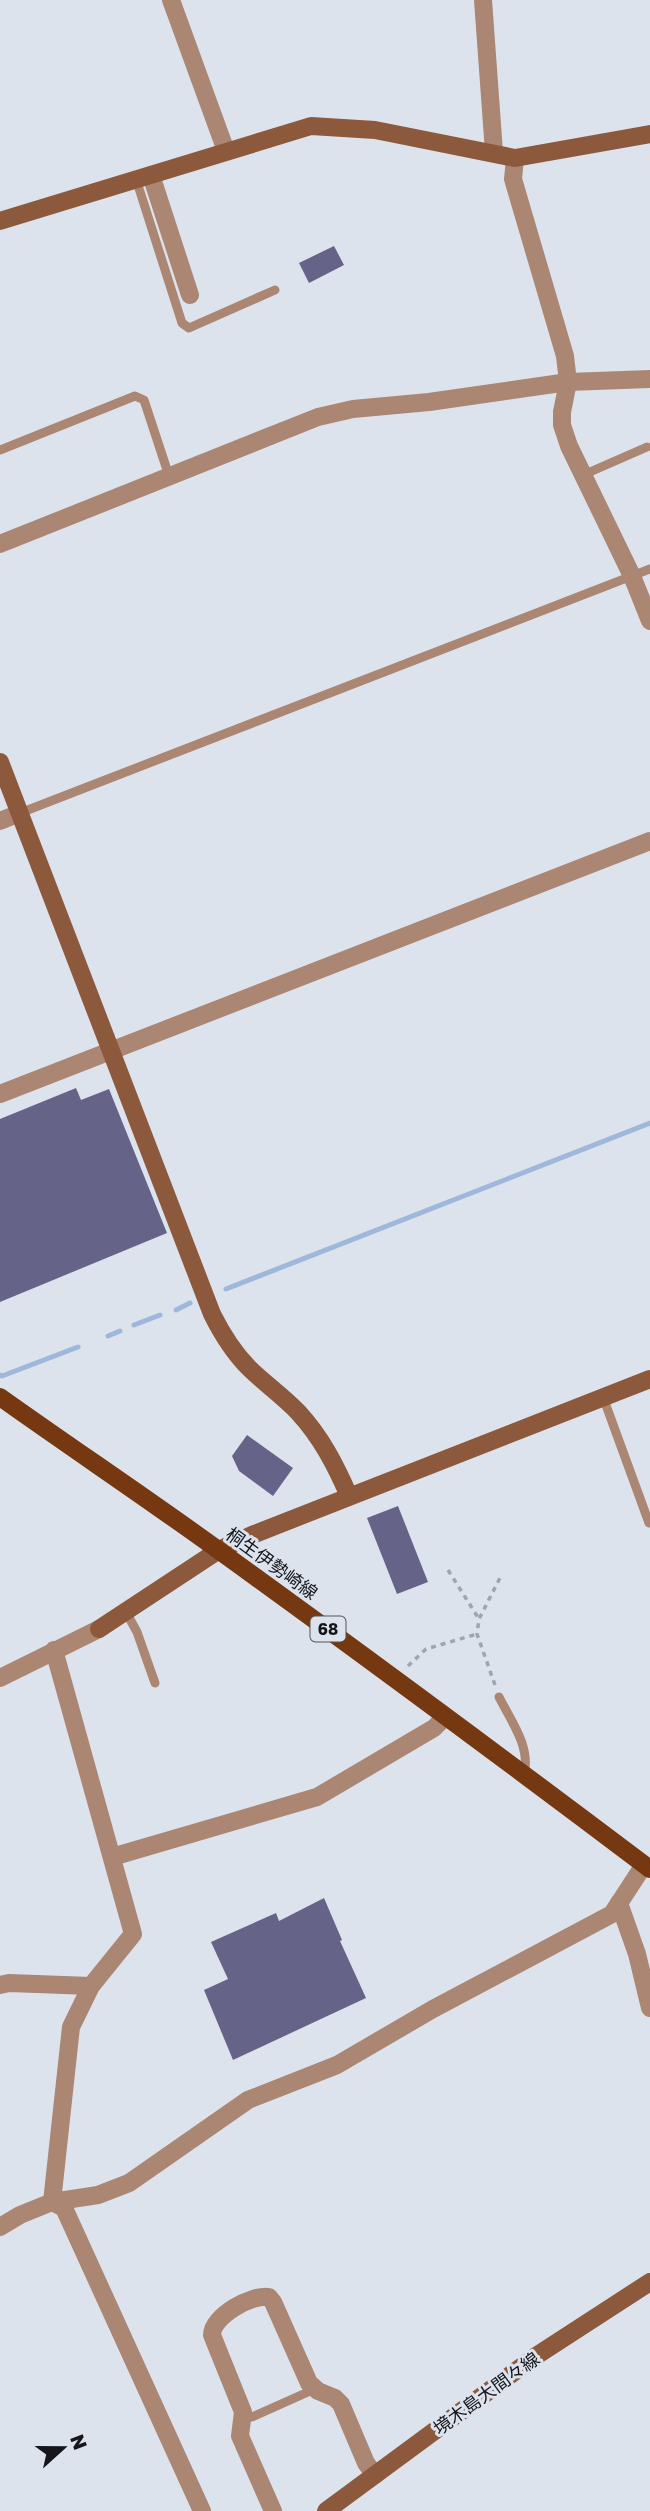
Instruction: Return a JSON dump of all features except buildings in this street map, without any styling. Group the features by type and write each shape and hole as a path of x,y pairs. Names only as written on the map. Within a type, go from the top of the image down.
{"main road":[{"name":"桐生伊勢崎線","path":"0,1397 219,1550 397,1679 444,1718 648,1864"}],"street":[{"path":"171,0 226,150"},
{"path":"483,0 494,152"},
{"path":"0,221 311,126 375,130 515,158 650,134"},
{"path":"515,158 513,179 565,356 568,382 562,425 569,446 632,576 650,621"},
{"path":"144,177 190,295"},
{"path":"0,544 318,417 568,382 650,379"},
{"path":"0,762 201,1287 222,1334 251,1370 314,1430 335,1462 349,1496"},
{"path":"0,821 20,813"},
{"path":"0,1094 650,841"},
{"path":"0,1678 99,1629 219,1550 349,1496 650,1379"},
{"path":"52,2202 71,2027 91,1986 133,1934 54,1650"},
{"path":"112,1857 317,1797 434,1728 444,1718"},
{"path":"0,2227 20,2215 52,2202 98,2195 129,2183 248,2100 337,2065 433,2009 612,1914 648,1864"},
{"path":"618,1903 644,1952 650,2008"},
{"path":"0,1985 91,1986"},
{"path":"52,2202 64,2207 202,2511"},
{"name":"境木島大間々線","path":"326,2511 536,2356 650,2282"},
{"path":"273,2511 240,2436 243,2416 241,2406 212,2335 212,2329 227,2312 261,2297 269,2297 274,2302 312,2387 338,2401 366,2463 375,2475"}],"lane":[{"path":"144,177 182,323 189,328 275,290"},
{"path":"0,450 135,396 144,400 169,476"},
{"path":"583,475 647,447"},
{"path":"20,813 650,569"},
{"path":"603,1397 649,1523"},
{"path":"126,1612 137,1632 155,1683"},
{"path":"499,1697 525,1751 527,1762 524,1774"},
{"path":"243,2416 252,2417 308,2392 312,2387"}],"path":[{"path":"448,1570 479,1619"},
{"path":"499,1697 477,1634 479,1619 501,1576"},
{"path":"397,1679 426,1649 477,1634"}],"waterway":[{"path":"226,1289 650,1123"},
{"path":"176,1310 190,1303"},
{"path":"134,1325 160,1315"},
{"path":"108,1336 120,1331"},
{"path":"0,1375 78,1347"}]}
